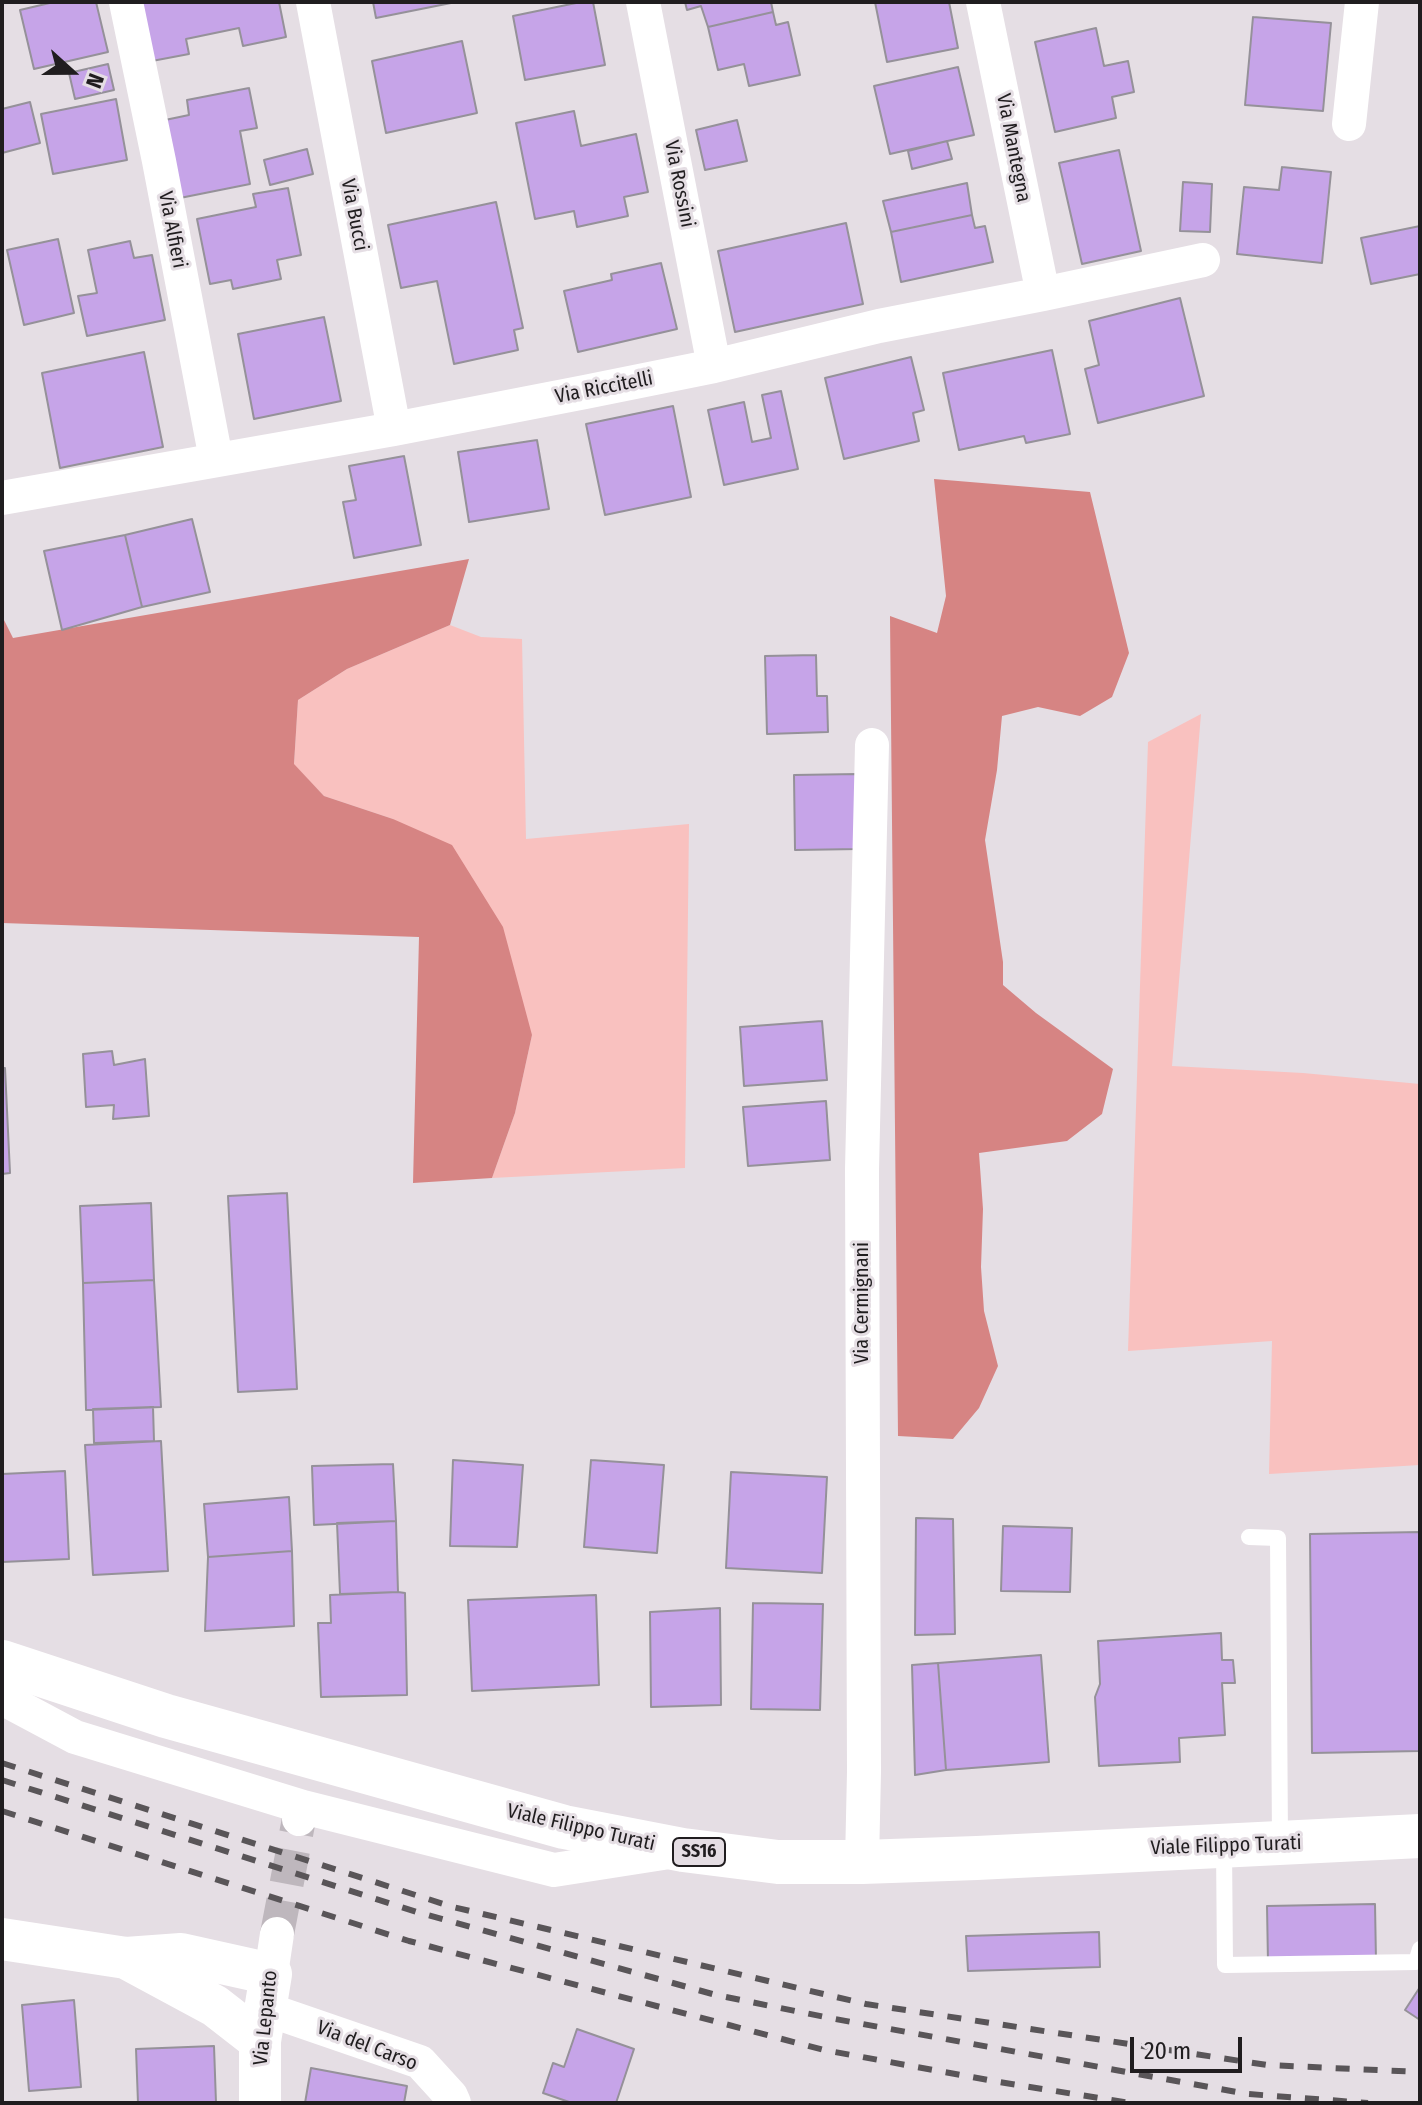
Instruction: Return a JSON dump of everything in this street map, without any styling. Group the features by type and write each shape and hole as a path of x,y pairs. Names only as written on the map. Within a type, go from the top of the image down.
{"main road":[{"name":"Viale Filippo Turati","path":"2,1662 166,1716 564,1827 683,1850 778,1862 862,1862 1420,1836"}],"street":[{"name":"Via Alfieri","path":"126,2 216,459"},
{"name":"Via Bucci","path":"313,2 394,429"},
{"name":"Via Rossini","path":"643,2 714,366"},
{"name":"Via Mantegna","path":"983,2 1043,294"},
{"path":"1349,124 1362,2"},
{"name":"Via Riccitelli","path":"2,498 394,429 714,366 879,326 1203,260"},
{"name":"Via Cermignani","path":"862,1862 862,1169 872,745"},
{"path":"2,1698 75,1737 301,1813 554,1870 683,1850"},
{"path":"2,1939 126,1958 181,1954 268,1989"},
{"path":"126,1958 215,2006 268,1989"},
{"name":"Via Lepanto","path":"260,2103 268,1989"},
{"name":"Via del Carso","path":"268,1989 420,2062 454,2103"}],"lane":[{"path":"1249,1537 1278,1538 1280,1844"},
{"path":"1224,1845 1225,1965 1416,1962 1420,1949"}],"shaded area":[{"path":"934,479 1090,492 1129,653 1112,697 1080,716 1038,707 1002,716 985,840 1003,962 1003,985 1113,1069 1102,1114 1067,1141 979,1153 984,1311 998,1366 979,1408 953,1439 898,1436 890,616 937,633 946,596"},
{"path":"469,559 450,625 347,669 298,700 294,764 324,796 393,819 452,845 503,927 532,1035 515,1113 492,1178 413,1183 419,937 2,923 2,616 13,638"},
{"path":"450,625 481,637 522,639 526,839 689,824 685,1168 492,1178 515,1113 532,1035 393,819 324,796 294,765 298,700 347,669"},
{"path":"1201,714 1172,1066 1303,1073 1420,1084 1420,1465 1269,1474 1272,1341 1128,1351 1148,742"}],"building":[{"path":"54,2 96,2 108,52 34,69 20,10"},
{"path":"140,2 279,2 286,37 243,46 239,28 186,39 189,54 152,61"},
{"path":"373,2 451,2 451,3 376,18"},
{"path":"593,2 605,65 525,80 513,16"},
{"path":"685,2 771,2 773,12 708,27 701,6 687,10"},
{"path":"875,2 949,2 958,48 887,62"},
{"path":"773,12 776,25 788,22 800,75 749,86 744,64 718,70 708,27"},
{"path":"1253,17 1331,23 1323,111 1245,105"},
{"path":"1096,28 1104,66 1128,61 1134,92 1112,97 1116,118 1055,132 1035,42"},
{"path":"462,41 477,113 386,133 372,61"},
{"path":"108,64 114,90 75,99 69,73"},
{"path":"958,67 974,135 890,154 874,86"},
{"path":"249,88 257,128 240,131 250,184 180,198 165,120 189,115 187,100"},
{"path":"116,99 127,160 53,174 41,114"},
{"path":"30,102 40,143 2,153 2,109"},
{"path":"574,111 581,146 636,134 648,192 624,197 628,216 577,227 574,211 535,219 516,123"},
{"path":"737,120 747,161 705,170 696,130"},
{"path":"947,141 952,159 912,169 908,151"},
{"path":"307,149 313,174 270,185 264,160"},
{"path":"1119,150 1141,251 1082,264 1059,163"},
{"path":"1282,167 1331,172 1322,263 1237,254 1244,187 1279,190"},
{"path":"1183,182 1212,184 1210,232 1180,231"},
{"path":"967,183 972,215 891,232 883,201"},
{"path":"288,188 301,255 277,260 281,279 233,289 231,280 210,284 197,219 256,207 253,194"},
{"path":"496,202 523,328 514,330 518,350 454,364 437,281 401,288 388,225"},
{"path":"972,215 975,228 985,226 993,262 901,282 891,232"},
{"path":"846,223 863,304 735,332 718,251"},
{"path":"1420,226 1420,274 1371,284 1361,238"},
{"path":"58,239 74,313 24,325 7,250"},
{"path":"130,241 134,258 152,255 165,320 87,336 78,296 97,293 88,250"},
{"path":"661,263 677,329 578,352 564,291 612,280 611,274"},
{"path":"1180,298 1204,396 1098,423 1085,369 1099,365 1089,321"},
{"path":"324,317 341,401 254,419 238,334"},
{"path":"1052,350 1070,434 1026,443 1024,436 959,450 943,373"},
{"path":"144,352 163,447 60,468 42,373"},
{"path":"911,357 924,410 913,413 919,441 844,459 825,378"},
{"path":"781,391 798,469 724,485 708,410 744,402 752,442 771,438 762,395"},
{"path":"673,406 691,497 605,515 586,424"},
{"path":"537,440 549,509 469,522 458,452"},
{"path":"404,456 421,545 354,558 343,502 356,500 349,466"},
{"path":"192,519 210,592 142,607 125,535"},
{"path":"125,535 142,607 62,630 44,551"},
{"path":"816,655 817,696 827,696 828,732 767,734 765,656"},
{"path":"858,774 859,849 795,850 794,775"},
{"path":"822,1021 827,1080 744,1086 740,1027"},
{"path":"112,1051 114,1065 145,1059 149,1116 113,1119 114,1105 86,1107 83,1054"},
{"path":"2,1068 5,1068 10,1173 2,1174"},
{"path":"826,1101 830,1160 748,1166 743,1107"},
{"path":"287,1193 297,1389 238,1392 228,1196"},
{"path":"151,1203 154,1280 83,1283 80,1206"},
{"path":"154,1280 161,1407 86,1410 83,1283"},
{"path":"153,1407 154,1441 94,1443 93,1409"},
{"path":"161,1441 168,1571 93,1575 85,1445"},
{"path":"453,1460 523,1465 517,1547 450,1546"},
{"path":"591,1460 664,1465 657,1553 584,1547"},
{"path":"393,1464 396,1521 314,1525 312,1466"},
{"path":"65,1471 69,1559 2,1562 2,1474"},
{"path":"731,1472 827,1477 822,1573 726,1568"},
{"path":"289,1497 292,1551 208,1557 204,1504"},
{"path":"916,1518 953,1519 955,1634 915,1635"},
{"path":"396,1521 398,1592 340,1594 337,1523"},
{"path":"1003,1526 1072,1528 1070,1592 1001,1591"},
{"path":"1420,1532 1420,1751 1312,1753 1310,1534"},
{"path":"292,1551 294,1626 205,1631 208,1557"},
{"path":"405,1593 407,1695 321,1697 318,1623 331,1623 330,1595"},
{"path":"596,1595 599,1685 472,1691 468,1600"},
{"path":"753,1603 823,1604 820,1710 751,1709"},
{"path":"720,1608 721,1705 651,1707 650,1612"},
{"path":"1221,1633 1222,1660 1233,1660 1235,1683 1222,1683 1225,1735 1179,1738 1180,1762 1099,1766 1095,1697 1100,1684 1098,1641"},
{"path":"1041,1655 1049,1762 946,1770 938,1663"},
{"path":"938,1663 946,1770 915,1775 912,1665"},
{"path":"1375,1904 1376,1961 1268,1963 1267,1906"},
{"path":"1099,1932 1100,1967 968,1971 966,1936"},
{"path":"1420,1987 1420,2020 1405,2010"},
{"path":"74,2000 81,2087 29,2091 22,2005"},
{"path":"577,2029 634,2049 616,2103 572,2103 543,2093 553,2063 564,2067"},
{"path":"214,2046 216,2103 138,2103 136,2049"},
{"path":"311,2068 407,2086 404,2103 305,2103"}],"tunnel":[{"path":"277,1934 299,1819"}],"railway":[{"path":"2,1763 453,1907 866,2004 1267,2065 1420,2072"},
{"path":"2,1780 417,1912 716,1995 1248,2094 1368,2103"},
{"path":"2,1811 409,1941 824,2050 1130,2103"}]}
